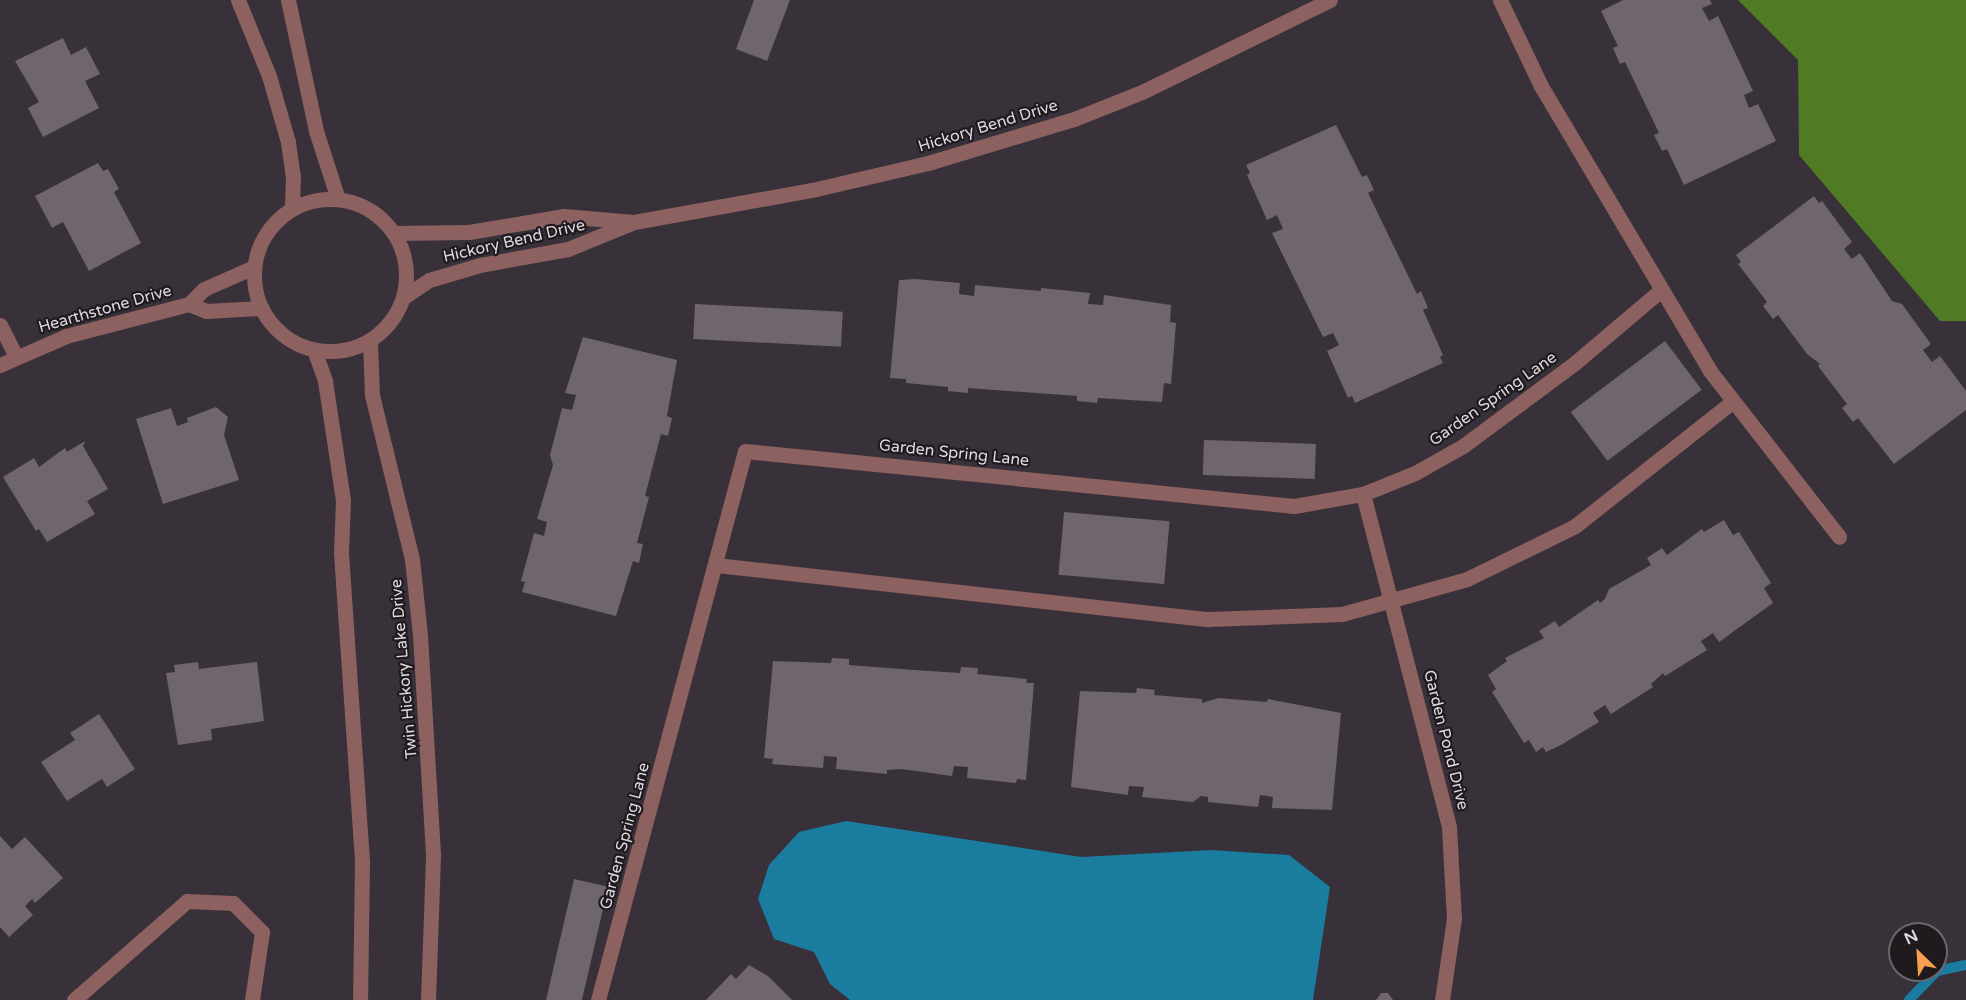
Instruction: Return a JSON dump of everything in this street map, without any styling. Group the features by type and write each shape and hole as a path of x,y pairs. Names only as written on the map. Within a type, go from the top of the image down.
{"street":[{"path":"238,0 268,76 288,142 293,176 292,210"},
{"path":"288,0 316,131 338,199"},
{"name":"Hickory Bend Drive","path":"404,297 429,280 480,265 568,249 634,222 812,190 928,163 1074,119 1142,92 1330,0"},
{"path":"1500,0 1541,86 1710,371 1839,537"},
{"path":"338,199 361,205 381,218 393,233 405,258 404,297 395,315 370,340 349,350 314,350 291,341 276,328 262,308 255,291 254,267 260,244 274,224 292,210 314,201 338,199"},
{"name":"Hickory Bend Drive","path":"393,233 469,232 564,216 634,222"},
{"name":"Hearthstone Drive","path":"0,365 16,356 66,336 189,304 204,288 254,267"},
{"name":"Garden Spring Lane","path":"598,1000 745,451 1294,506 1363,494 1415,473 1463,446 1576,362 1662,290"},
{"name":"Hearthstone Drive","path":"189,304 206,311 262,308"},
{"path":"0,325 16,356"},
{"name":"Twin Hickory Lake Drive","path":"370,340 372,395 409,547 420,635 433,857 428,1000"},
{"path":"314,350 325,381 343,500 341,553 362,862 360,1000"},
{"path":"716,565 1208,619 1342,614 1467,579 1575,526 1733,401"},
{"name":"Garden Pond Drive","path":"1363,494 1449,827 1454,918 1442,1000"},
{"path":"74,1000 187,901 233,903 262,932 252,1000"}],"green space":[{"path":"1738,0 1966,0 1966,321 1940,321 1799,155 1798,60"}],"water":[{"path":"846,821 1081,857 1212,850 1289,855 1330,887 1313,1000 850,1000 830,984 814,952 774,939 758,899 769,865 799,832"}],"building":[{"path":"754,0 790,0 767,61 736,49"},
{"path":"1623,0 1710,0 1712,4 1702,8 1709,21 1718,16 1753,91 1744,95 1749,108 1758,104 1776,141 1684,185 1667,149 1662,151 1654,135 1659,133 1625,62 1620,64 1613,48 1618,46 1601,11"},
{"path":"63,38 71,55 86,47 100,74 85,81 99,108 43,137 28,108 39,102 15,61"},
{"path":"1336,125 1362,177 1367,175 1374,190 1368,193 1417,294 1421,291 1428,308 1423,310 1443,355 1440,357 1443,363 1355,403 1352,396 1348,398 1327,351 1339,345 1333,333 1323,337 1272,233 1283,229 1277,215 1267,220 1247,175 1250,173 1246,165"},
{"path":"98,163 103,171 108,169 119,189 114,192 141,243 89,271 63,222 52,228 35,196"},
{"path":"1814,196 1819,203 1822,201 1852,242 1844,249 1852,259 1860,253 1892,301 1902,304 1931,344 1923,350 1932,362 1940,356 1966,391 1966,410 1894,464 1858,418 1853,422 1842,408 1847,404 1818,366 1820,364 1807,354 1778,315 1773,319 1763,306 1767,302 1738,264 1741,262 1736,255"},
{"path":"899,280 960,283 959,294 974,296 975,285 1041,291 1041,288 1090,293 1088,304 1103,305 1104,295 1171,305 1170,322 1176,323 1171,384 1164,383 1162,402 1098,398 1097,403 1077,401 1077,396 968,388 968,393 948,391 948,387 906,383 906,379 890,378"},
{"path":"695,304 843,312 841,347 693,339"},
{"path":"583,337 677,360 667,416 672,418 668,436 661,434 645,496 649,497 637,543 643,544 639,563 633,561 616,616 522,592 525,582 521,581 534,533 544,536 547,522 537,519 553,465 550,455 562,408 572,410 576,395 565,393"},
{"path":"1665,341 1702,390 1607,461 1571,412"},
{"path":"216,407 228,417 224,435 239,480 163,504 136,419 171,408 177,426 188,422 187,418"},
{"path":"1204,440 1316,444 1315,479 1203,475"},
{"path":"85,441 83,446 108,489 87,501 95,514 47,542 39,529 36,531 3,477 34,458 39,467 65,448 67,452"},
{"path":"1064,512 1170,521 1164,584 1059,575"},
{"path":"1724,520 1733,535 1739,532 1771,583 1764,588 1773,603 1719,642 1713,633 1701,641 1707,650 1665,676 1663,673 1651,684 1653,687 1611,714 1605,705 1593,713 1599,722 1561,745 1546,752 1543,747 1536,752 1529,740 1524,743 1492,692 1496,689 1488,675 1507,661 1505,658 1544,638 1539,631 1555,621 1559,627 1598,600 1600,603 1605,599 1609,589 1651,565 1647,558 1662,548 1667,555 1702,529 1704,532"},
{"path":"832,658 849,659 849,665 914,670 960,673 961,667 978,668 977,674 1027,679 1026,683 1034,683 1026,780 1017,779 1016,783 967,778 968,767 954,766 952,776 902,769 887,770 887,774 836,769 837,757 824,756 823,768 772,764 773,759 764,758 773,661 831,663"},
{"path":"198,662 199,669 257,662 264,721 211,729 212,740 178,745 166,673 175,672 174,665"},
{"path":"1137,688 1155,690 1154,695 1202,699 1202,703 1218,698 1267,702 1268,699 1341,713 1332,810 1272,808 1273,797 1260,795 1258,807 1208,802 1208,797 1201,796 1193,802 1142,797 1144,787 1129,786 1128,795 1071,787 1080,691 1136,693"},
{"path":"99,714 135,769 107,787 102,779 67,801 41,762 75,740 70,733"},
{"path":"0,836 12,849 25,837 63,878 35,903 32,899 25,906 33,915 9,937 0,927"},
{"path":"574,879 608,887 582,1000 546,1000"},
{"path":"749,965 768,976 792,1000 706,1000 731,974 736,979"},
{"path":"1381,993 1388,993 1393,1000 1376,1000"}],"waterway":[{"path":"1909,1000 1937,971 1966,965"}]}
